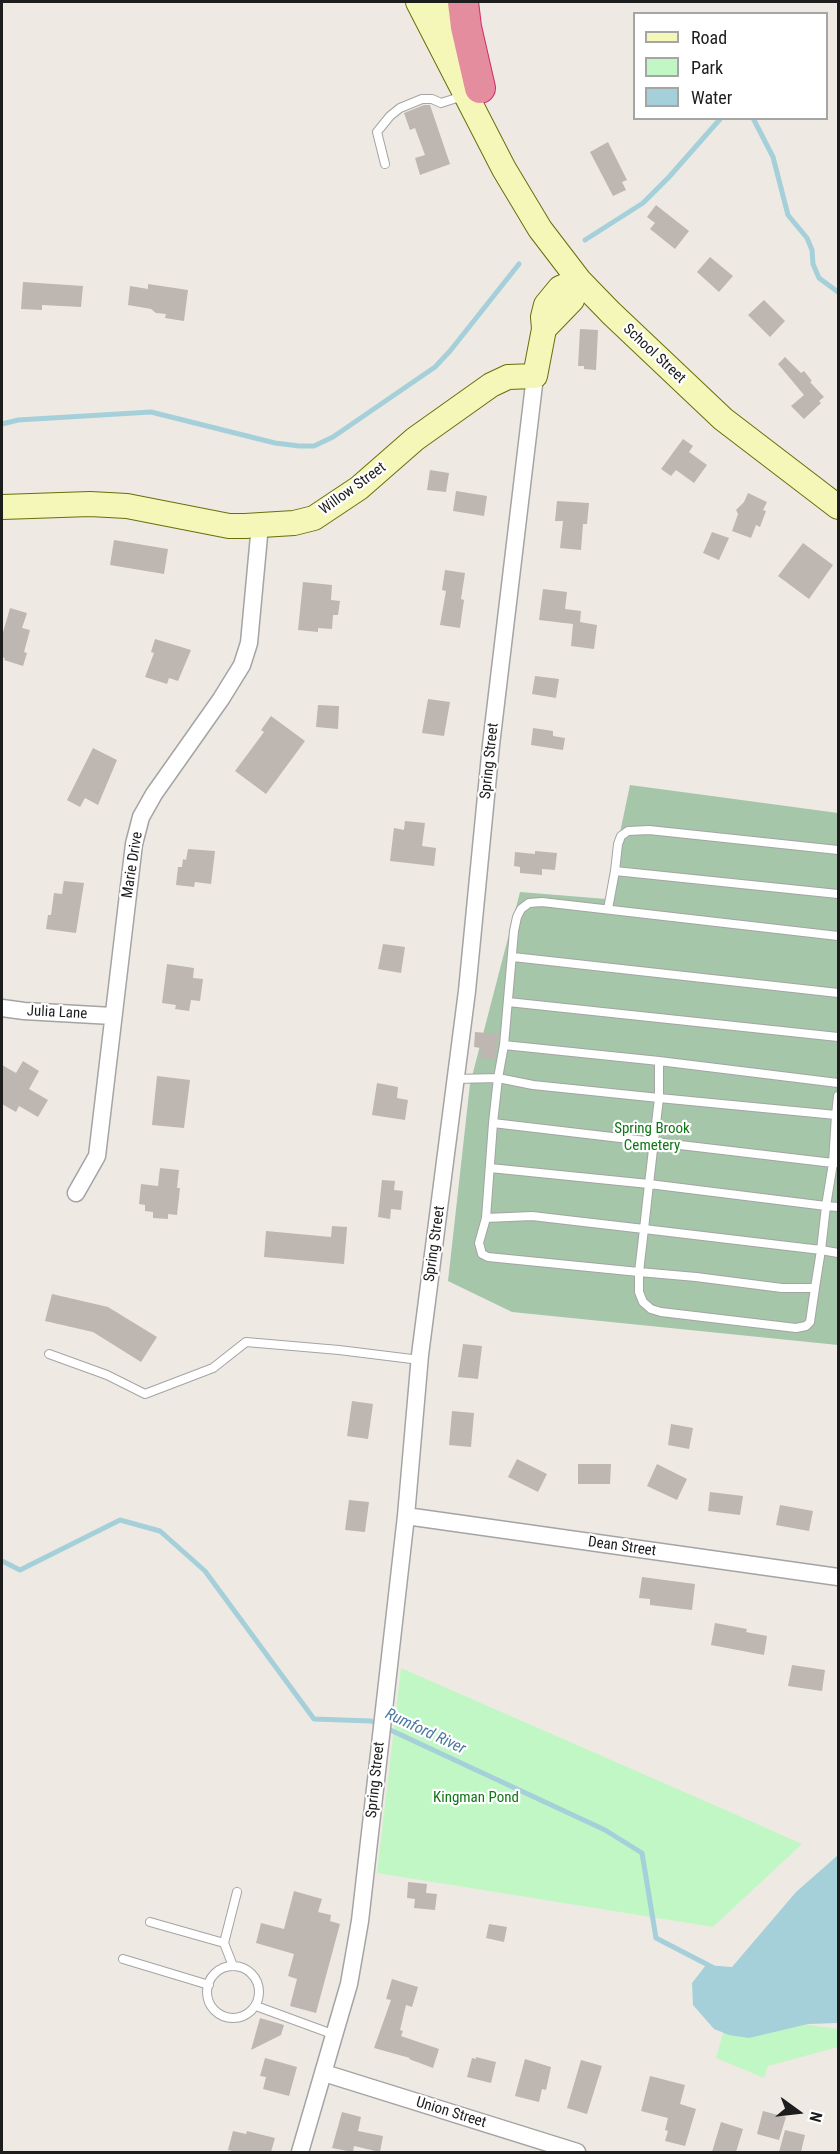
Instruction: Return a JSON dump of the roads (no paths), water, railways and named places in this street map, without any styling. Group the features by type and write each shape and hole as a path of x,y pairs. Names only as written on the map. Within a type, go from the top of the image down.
{"highway":[{"path":"463,2 473,92"}],"main road":[{"name":"School Street","path":"418,2 473,92 489,113 504,169 540,230 579,280 723,419 838,507"},
{"name":"School Street","path":"439,2 473,92"},
{"name":"Spring Street","path":"535,376 544,329 572,300 579,280"},
{"name":"Willow Street","path":"2,507 90,504 127,506 228,526 294,523 314,518 359,488 415,439 491,385 508,377 535,376"}],"street":[{"name":"Spring Street","path":"300,2152 349,1984 360,1921 406,1516 420,1360 456,1079 491,745 535,376"},
{"name":"Marie Drive","path":"76,1193 97,1156 134,844 141,817 154,794 243,665 249,643 260,525"},
{"name":"Julia Lane","path":"2,1008 112,1016"},
{"name":"Dean Street","path":"406,1516 838,1577"},
{"name":"Union Street","path":"324,2073 578,2152"}],"lane":[{"path":"385,164 377,132 390,116 400,108 422,99 432,99 441,104 473,92"},
{"path":"608,909 618,844 621,836 628,831 649,830 838,850"},
{"path":"615,870 838,894"},
{"path":"815,1288 782,1288 488,1257 482,1254 479,1244 486,1218 498,1078 504,1045 517,917 521,909 529,903 542,902 838,936"},
{"path":"513,957 838,993"},
{"path":"508,1002 838,1037"},
{"path":"504,1045 838,1083"},
{"path":"659,1061 659,1098 639,1272 639,1292 643,1302 651,1309 661,1312 796,1328 806,1326 810,1322 826,1206 836,1163 838,1096"},
{"path":"456,1079 498,1078 659,1098 837,1115"},
{"path":"494,1123 555,1128 836,1163"},
{"path":"490,1168 649,1184 838,1207"},
{"path":"486,1218 532,1216 838,1253"},
{"path":"50,1354 107,1375 145,1394 213,1368 246,1342 420,1360"},
{"path":"233,1966 224,1943 237,1892"},
{"path":"150,1922 224,1943"},
{"path":"123,1959 209,1985"},
{"path":"233,1966 246,1970 256,1979 259,1992 256,2006 246,2015 233,2019 220,2015 210,2006 207,1992 211,1979 220,1970 233,1966"},
{"path":"256,2006 335,2035"}],"water":[{"path":"838,1855 838,2023 808,2024 749,2038 729,2035 714,2029 693,2005 692,1983 706,1965 732,1967 796,1892"}],"waterway":[{"path":"585,240 643,203 719,120"},
{"path":"754,120 773,157 788,215 807,238 819,278 838,292"},
{"path":"2,424 18,420 151,412 275,443 314,446 333,437 435,367 519,264"},
{"name":"Rumford River","path":"2,1561 20,1570 120,1520 160,1531 205,1571 314,1719 371,1721 605,1830 642,1853 656,1938 712,1967"}],"park label":[{"name":"Spring Brook Cemetery","path":"652,1138"},
{"name":"Kingman Pond","path":"476,1798"}]}
